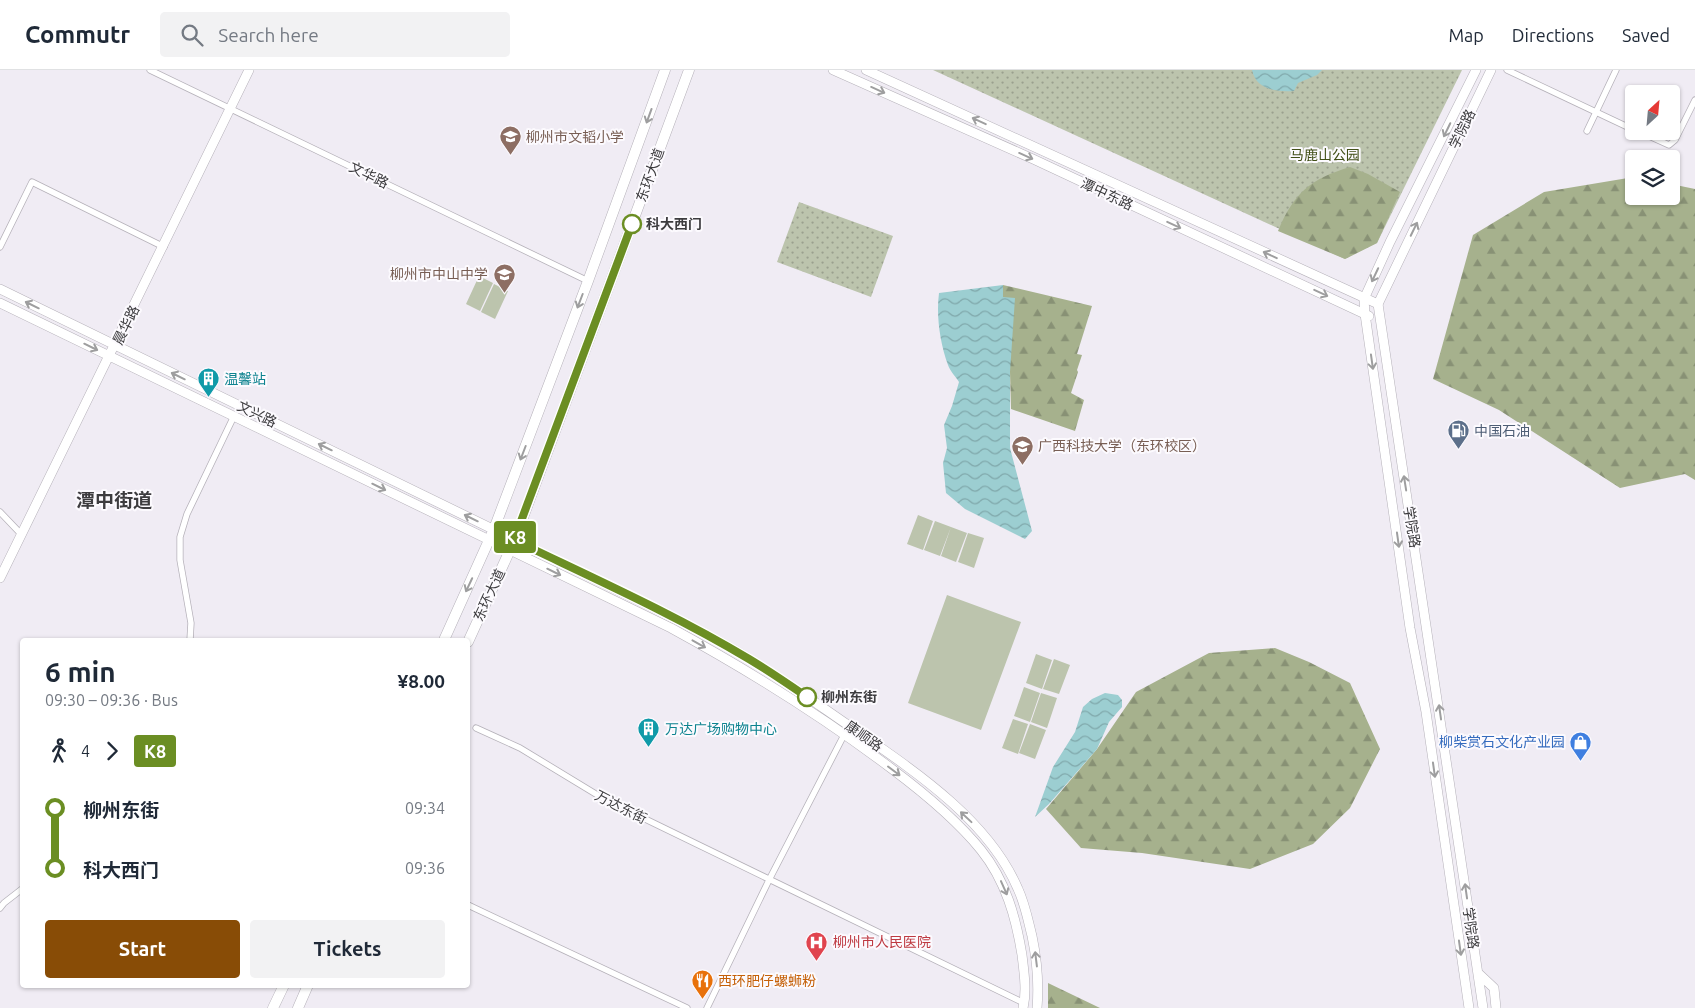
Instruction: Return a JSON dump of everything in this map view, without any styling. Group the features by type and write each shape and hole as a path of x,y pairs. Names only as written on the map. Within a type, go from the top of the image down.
{"highway":[{"name":"东环大道","path":"445,638 494,529 588,281 665,70"},
{"name":"东环大道","path":"470,638 514,540 689,70"},
{"path":"273,1008 283,988"},
{"path":"298,1008 307,988"}],"main road":[{"name":"晨华路","path":"0,578 250,70"},
{"name":"潭中东路","path":"833,70 1033,159 1380,321"},
{"name":"潭中东路","path":"866,70 1378,304"},
{"name":"学院路","path":"1469,1008 1426,712 1409,618 1364,299 1390,242 1419,188 1476,70"},
{"name":"学院路","path":"1483,1008 1378,304 1491,70"},
{"name":"文兴路","path":"0,289 514,540"},
{"name":"文兴路","path":"0,303 510,550"},
{"name":"康顺路","path":"514,540 667,614 751,660 897,759 969,819 987,839 1018,887 1026,910 1035,950 1038,976 1037,1008"},
{"name":"康顺路","path":"510,550 671,628 768,683 844,734 924,794 954,820 982,851 1001,882 1013,909 1024,975 1024,1006"},
{"path":"1478,973 1494,988 1496,1008"}],"street":[{"name":"文华路","path":"150,70 588,281"},
{"path":"1507,70 1625,126"},
{"path":"1587,131 1616,70"},
{"path":"1680,130 1695,100"},
{"path":"1658,140 1669,145 1675,140"},
{"path":"0,247 32,182 164,246"},
{"path":"190,638 191,623 180,560 180,537 187,514 234,416"},
{"path":"0,512 21,534"},
{"name":"万达东街","path":"476,728 520,748 604,799 1024,1006"},
{"path":"707,1008 844,734"},
{"path":"0,908 20,891"},
{"path":"470,906 687,1008"}],"green space":[{"name":"马鹿山公园","path":"933,70 1462,70 1377,243 1345,259"},
{"path":"1350,167 1368,174 1400,192 1377,243 1345,259 1278,231 1290,207 1305,189 1324,177"},
{"path":"1625,178 1625,205 1680,205 1680,186 1695,189 1695,480 1685,474 1620,488 1499,410 1433,379 1473,235 1544,192"},
{"path":"799,202 893,236 871,297 777,262"},
{"path":"479,276 493,283 480,311 466,304"},
{"path":"494,284 508,291 495,319 481,312"},
{"path":"1003,285 1092,306 1077,354 1082,355 1071,393 1084,400 1075,431 1011,409 1010,372 1002,297"},
{"path":"918,515 933,521 923,550 907,544"},
{"path":"935,521 951,527 940,556 924,550"},
{"path":"951,527 967,533 956,562 941,556"},
{"path":"968,533 984,538 974,568 958,562"},
{"path":"947,595 1021,622 981,730 908,703"},
{"path":"1275,648 1309,662 1350,683 1380,749 1350,808 1313,844 1250,869 1142,853 1081,848 1046,809 1097,749 1136,692 1209,653"},
{"path":"1036,654 1052,660 1042,689 1026,683"},
{"path":"1054,659 1070,665 1059,694 1043,689"},
{"path":"1024,687 1040,693 1030,722 1014,716"},
{"path":"1041,693 1057,698 1047,728 1031,722"},
{"path":"1013,719 1028,724 1018,754 1002,748"},
{"path":"1030,724 1046,730 1035,759 1019,753"},
{"path":"1048,983 1100,1008 1048,1008"}],"water":[{"path":"1252,70 1322,70 1317,75 1298,83 1294,91 1287,91 1274,90 1263,86 1254,77"},
{"path":"1003,285 1003,297 1015,298 1010,372 1010,448 1032,531 1025,539 965,509 946,493 943,463 947,448 944,425 959,382 949,367 943,348 938,320 939,293"},
{"path":"1105,693 1118,695 1122,700 1122,707 1109,722 1097,749 1049,804 1035,817 1053,767 1075,732 1083,707 1092,699"}],"bus line":[{"name":"K8","path":"632,224 514,540 617,589 714,639 751,660 807,697"}],"place":[{"name":"柳州市文韬小学","path":"510,156"},
{"name":"科大西门","path":"632,224"},
{"name":"柳州市中山中学","path":"504,293"},
{"name":"温馨站","path":"208,398"},
{"name":"中国石油","path":"1458,450"},
{"name":"广西科技大学（东环校区）","path":"1022,465"},
{"name":"柳州东街","path":"807,697"},
{"name":"万达广场购物中心","path":"649,748"},
{"name":"柳柴赏石文化产业园","path":"1581,761"},
{"name":"柳州市人民医院","path":"817,961"},
{"name":"西环肥仔螺蛳粉","path":"702,1000"}],"district":[{"name":"潭中街道","path":"114,500"}]}
